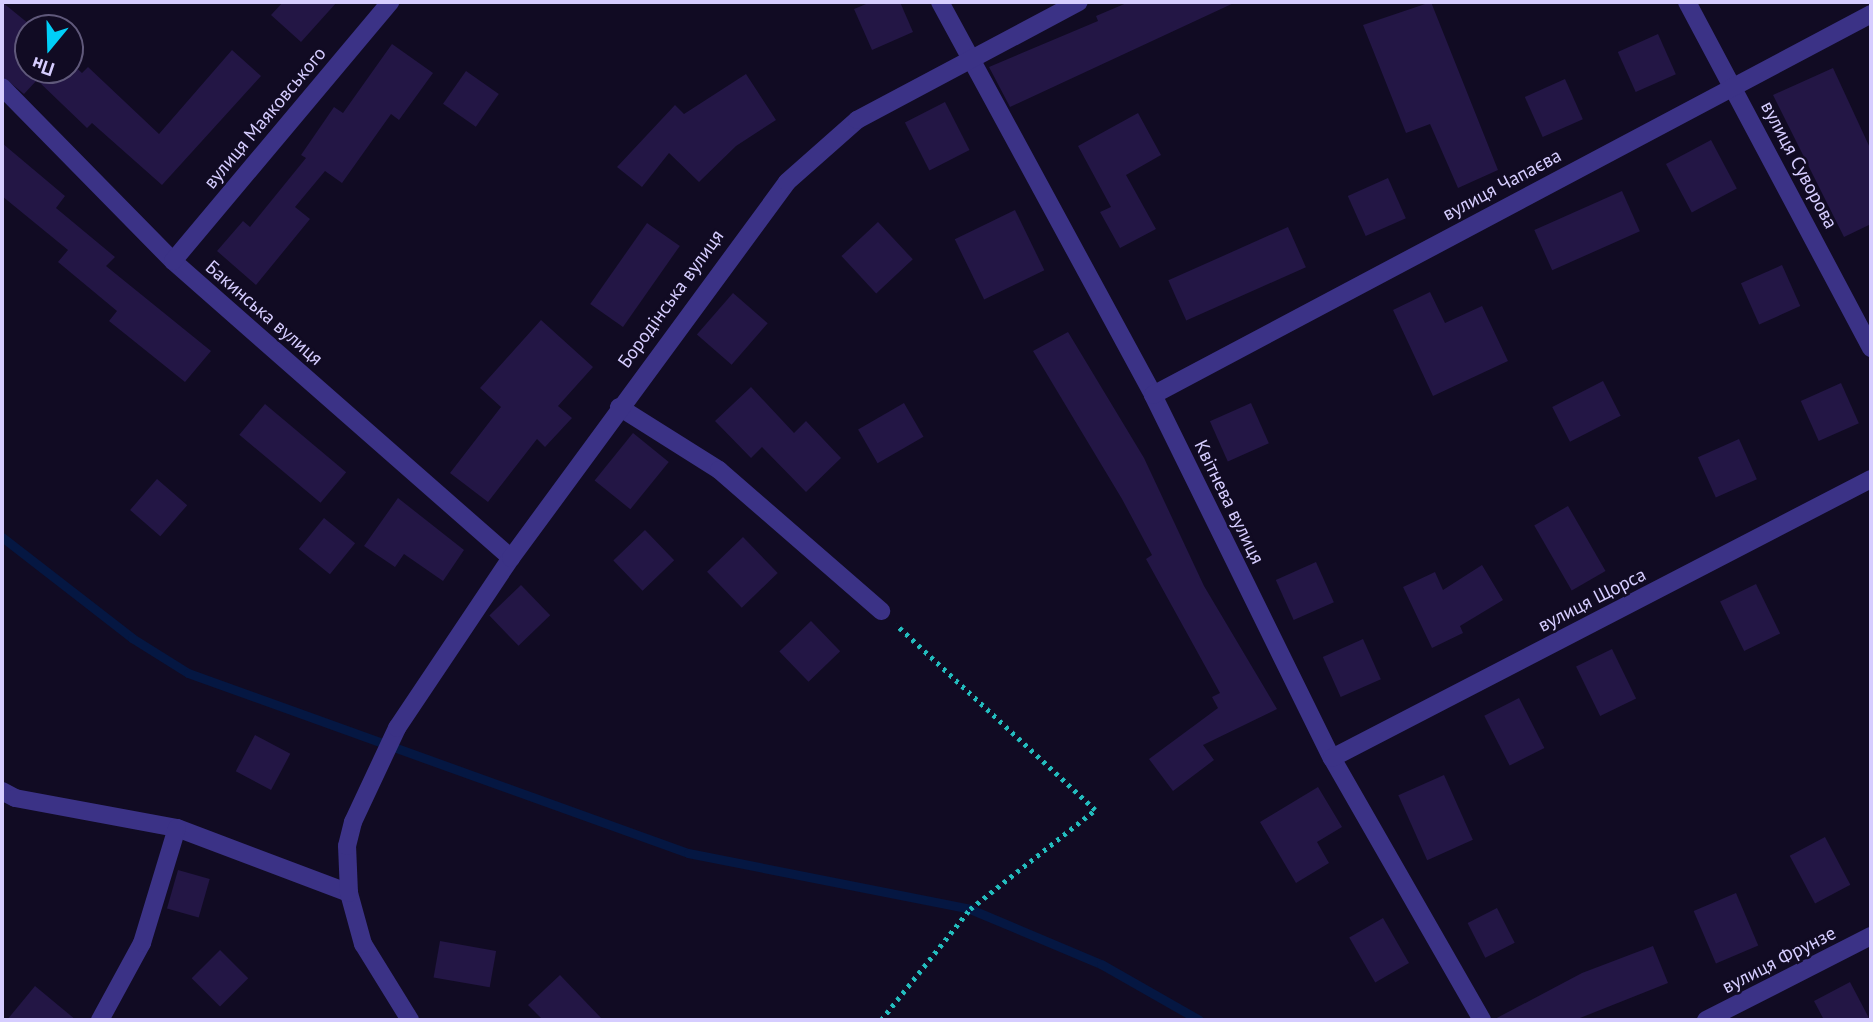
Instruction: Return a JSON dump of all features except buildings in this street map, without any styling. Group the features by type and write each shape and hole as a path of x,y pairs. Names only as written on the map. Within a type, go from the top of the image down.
{"street":[{"name":"вулиця Маяковського","path":"173,261 390,2"},
{"name":"Квітнева вулиця","path":"940,2 969,60 1153,395 1332,758 1482,1020"},
{"name":"Бородінська вулиця","path":"410,1020 363,944 349,893 347,846 369,777 397,728 511,558 746,232 826,142 969,60 1079,2"},
{"name":"вулиця Суворова","path":"1688,2 1871,348"},
{"name":"вулиця Чапаєва","path":"1153,395 1871,14"},
{"name":"Бакинська вулиця","path":"2,87 173,261 511,558"},
{"path":"619,407 719,470 881,611"},
{"name":"вулиця Щорса","path":"1332,758 1871,479"},
{"path":"2,791 15,798 177,828 349,893"},
{"path":"100,1020 142,943 177,828"},
{"name":"вулиця Фрунзе","path":"1706,1020 1871,936"}],"path":[{"path":"881,611 1094,810 970,909 881,1020"}],"waterway":[{"path":"2,537 132,638 188,673 688,853 970,909 1101,964 1199,1020"}]}
